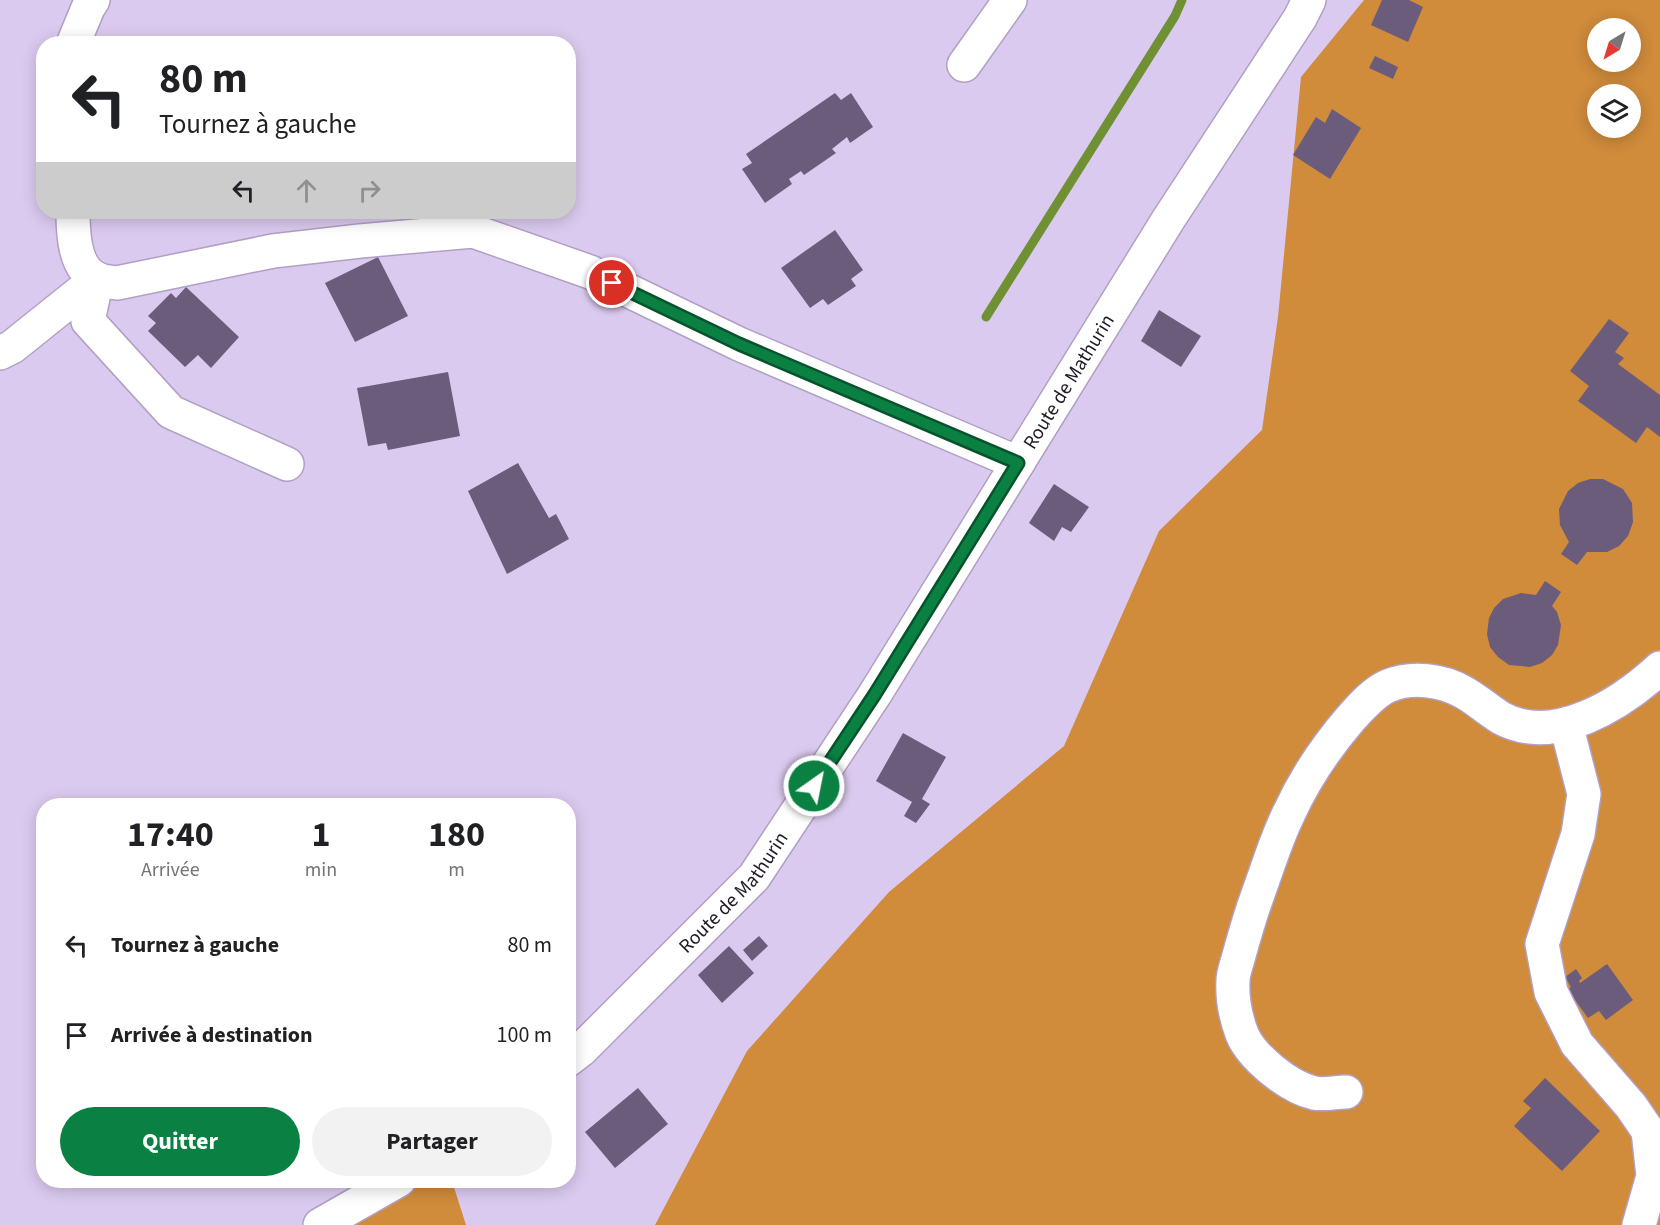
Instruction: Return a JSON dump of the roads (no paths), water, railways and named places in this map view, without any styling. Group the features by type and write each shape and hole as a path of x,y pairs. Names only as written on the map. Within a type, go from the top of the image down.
{"street":[{"path":"76,36 93,0"},
{"path":"964,65 1010,0"},
{"name":"Route de Mathurin","path":"576,1054 754,877 875,694 1168,220 1300,18 1309,0"},
{"path":"74,219 78,256 86,270 97,279 117,283 273,251 473,231 590,272 739,344 1018,463"},
{"path":"0,353 97,279"},
{"path":"97,279 88,321 171,412 287,464"},
{"path":"1346,1092 1314,1093 1284,1079 1261,1061 1246,1044 1237,1022 1233,980 1246,928 1288,815 1311,771 1333,739 1362,705 1388,686 1417,680 1442,683 1463,692 1502,718 1523,725 1551,726 1566,724 1598,712 1626,695 1660,668"},
{"path":"1566,724 1584,794 1578,834 1542,944 1551,992 1577,1044 1631,1106 1648,1131 1653,1176 1639,1225"},
{"path":"320,1225 385,1188"}],"waterway":[{"path":"986,317 1175,16 1182,0"}]}
